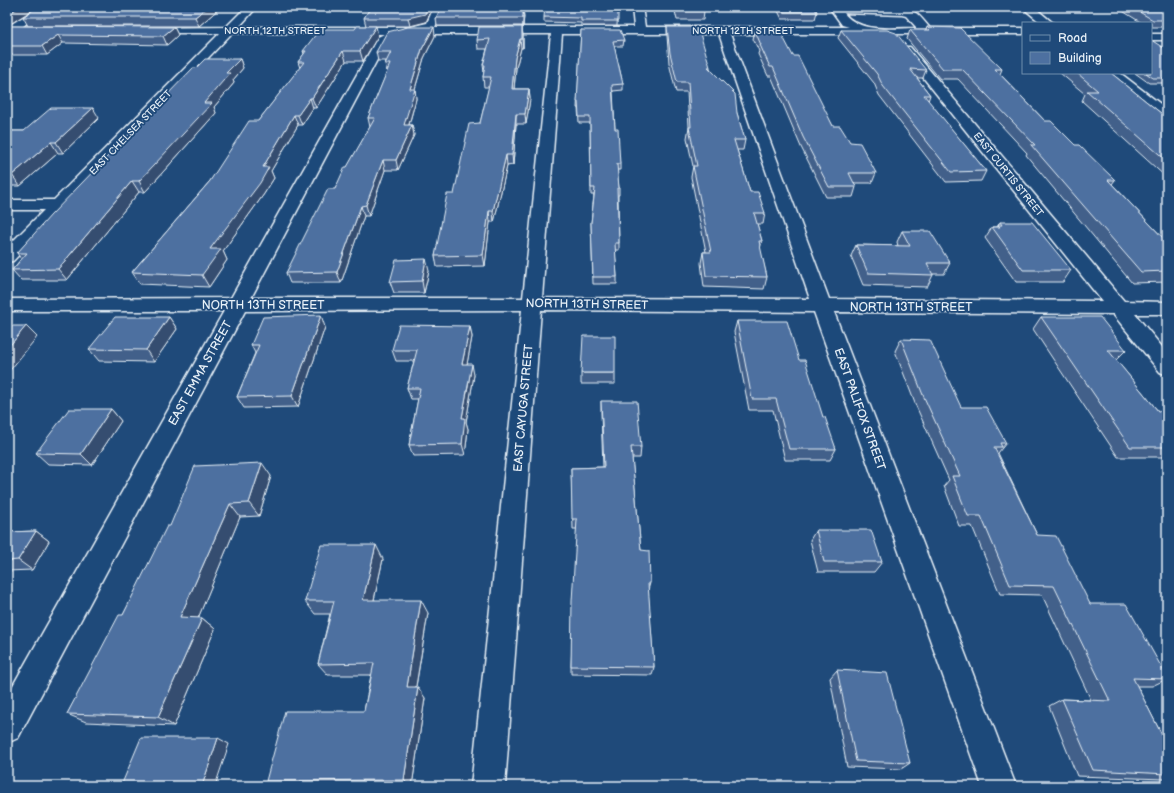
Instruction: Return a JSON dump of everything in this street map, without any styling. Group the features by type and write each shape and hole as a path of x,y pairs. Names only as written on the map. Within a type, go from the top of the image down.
{"street":[{"path":"8,30 46,7"},
{"name":"EAST CHELSEA STREET","path":"7,257 252,7"},
{"name":"EAST EMMA STREET","path":"7,727 384,37 431,24 439,7"},
{"path":"637,7 640,30"},
{"path":"1027,7 1047,22"},
{"path":"836,9 906,13 926,30"},
{"name":"EAST CURTIS STREET","path":"836,9 846,23 868,30 890,34 898,38 1167,367"},
{"path":"8,30 34,30"},
{"name":"NORTH 12TH STREET","path":"136,30 1022,31"},
{"name":"EAST CAYUGA STREET","path":"488,786 556,31"},
{"name":"EAST PALIFOX STREET","path":"723,31 822,307 999,786"},
{"path":"1152,37 1167,37"},
{"path":"1113,74 1167,116"},
{"path":"7,205 59,205"},
{"name":"NORTH 13TH STREET","path":"7,305 532,304 1167,308"}],"building":[{"path":"7,7 19,7 7,15"},
{"path":"37,7 208,7 195,17 23,17"},
{"path":"371,7 428,7 425,14 408,18 364,18"},
{"path":"441,7 523,8 523,18 436,18"},
{"path":"545,7 618,7 618,21 581,21 581,18 544,17"},
{"path":"677,7 703,7 704,11 678,11"},
{"path":"781,7 814,7 817,12 784,12"},
{"path":"1131,7 1167,7 1167,20 1153,20"},
{"path":"7,26 174,27 163,36 58,35 42,46 7,46"},
{"path":"357,26 376,26 360,51 343,51 312,98 310,98 298,115 294,115 263,167 269,167 260,183 210,249 221,249 202,275 132,272 210,181 249,121 258,121 304,62 298,62 306,51 303,51 320,29 355,29"},
{"path":"408,27 434,27 422,49 410,89 415,89 404,125 412,125 396,160 383,160 366,205 361,206 337,272 286,273 328,189 335,189 345,167 347,167 375,118 368,118 390,64 385,64 391,52 376,52 387,32"},
{"path":"479,27 522,27 522,39 520,39 515,58 512,89 529,89 525,114 516,114 512,155 506,155 493,211 489,211 483,255 435,256 447,194 454,194 469,124 480,123 491,77 483,77 485,65 483,65 490,39 477,40"},
{"path":"667,27 698,27 710,67 708,67 735,94 737,113 745,140 734,140 750,192 758,192 765,213 754,213 762,241 759,241 767,277 706,276 703,252 711,252 693,166 697,166 689,127 691,127 688,82 677,82 670,53"},
{"path":"927,27 960,28 1002,69 995,69 1045,121 1051,121 1075,145 1079,145 1115,180 1108,180 1167,242 1167,271 1141,272 1031,145 1035,145 962,69 943,69 910,30 930,30"},
{"path":"581,30 620,30 624,40 613,41 623,84 612,85 615,129 618,129 620,164 617,164 619,188 617,188 619,243 615,243 617,277 593,277 591,223 595,188 591,188 590,117 579,117 577,102"},
{"path":"841,30 887,30 896,33 926,70 910,69 930,95 924,95 986,171 951,172 883,86 877,74"},
{"path":"755,31 780,31 793,56 798,56 833,126 840,126 850,142 860,143 876,173 849,173 856,187 829,187 803,137 773,67 770,67"},
{"path":"1152,41 1167,50 1167,78 1153,78 1147,74 1152,74"},
{"path":"205,59 240,59 226,73 230,73 204,103 212,103 139,181 132,181 58,269 12,270 27,253 17,253 51,215 193,68 196,68"},
{"path":"1078,74 1112,74 1167,118 1167,161 1087,91 1098,91"},
{"path":"51,108 93,108 56,142 51,142 12,175 7,175 7,131 24,131"},
{"path":"1000,222 1032,222 1071,270 1023,270 992,227 1000,227 998,225 1002,225"},
{"path":"902,231 930,231 950,263 927,263 933,275 868,273 856,245 910,246"},
{"path":"426,259 422,281 390,282 396,260"},
{"path":"321,315 292,396 237,397 259,345 251,345 263,317"},
{"path":"115,317 169,317 146,350 89,349"},
{"path":"1041,317 1100,317 1126,350 1108,350 1158,411 1165,411 1167,414 1167,447 1130,447"},
{"path":"737,321 787,321 799,360 805,360 823,417 825,417 836,449 789,449 776,399 752,399"},
{"path":"399,325 470,326 462,364 472,364 462,418 465,418 462,444 409,445 420,388 407,388 417,350 392,350"},
{"path":"7,326 26,326 7,349"},
{"path":"583,336 615,336 615,373 581,373"},
{"path":"901,339 930,340 961,407 986,407 1006,443 1000,443 1002,447 994,447 1037,535 1056,536 1090,604 1126,604 1167,677 1167,679 1133,678 1167,745 1167,774 1093,770 1062,699 1110,701 1054,586 1010,585 981,516 968,516 952,476 960,476 923,395"},
{"path":"601,401 637,401 641,447 631,447 641,550 649,551 650,583 648,583 654,667 571,666 572,601 577,519 572,519 571,468 604,467"},
{"path":"69,409 111,409 81,454 36,453"},
{"path":"262,463 249,503 230,504 180,617 202,618 158,717 67,714 119,615 123,615 167,526 170,526 195,466"},
{"path":"816,530 871,530 882,562 824,562"},
{"path":"36,531 18,560 7,561 7,532"},
{"path":"321,545 376,545 363,600 421,600 407,687 418,687 404,780 266,781 285,711 364,711 374,663 318,664 334,601 305,601"},
{"path":"837,670 887,673 910,763 856,761"},
{"path":"141,738 218,738 202,786 121,786"}]}
